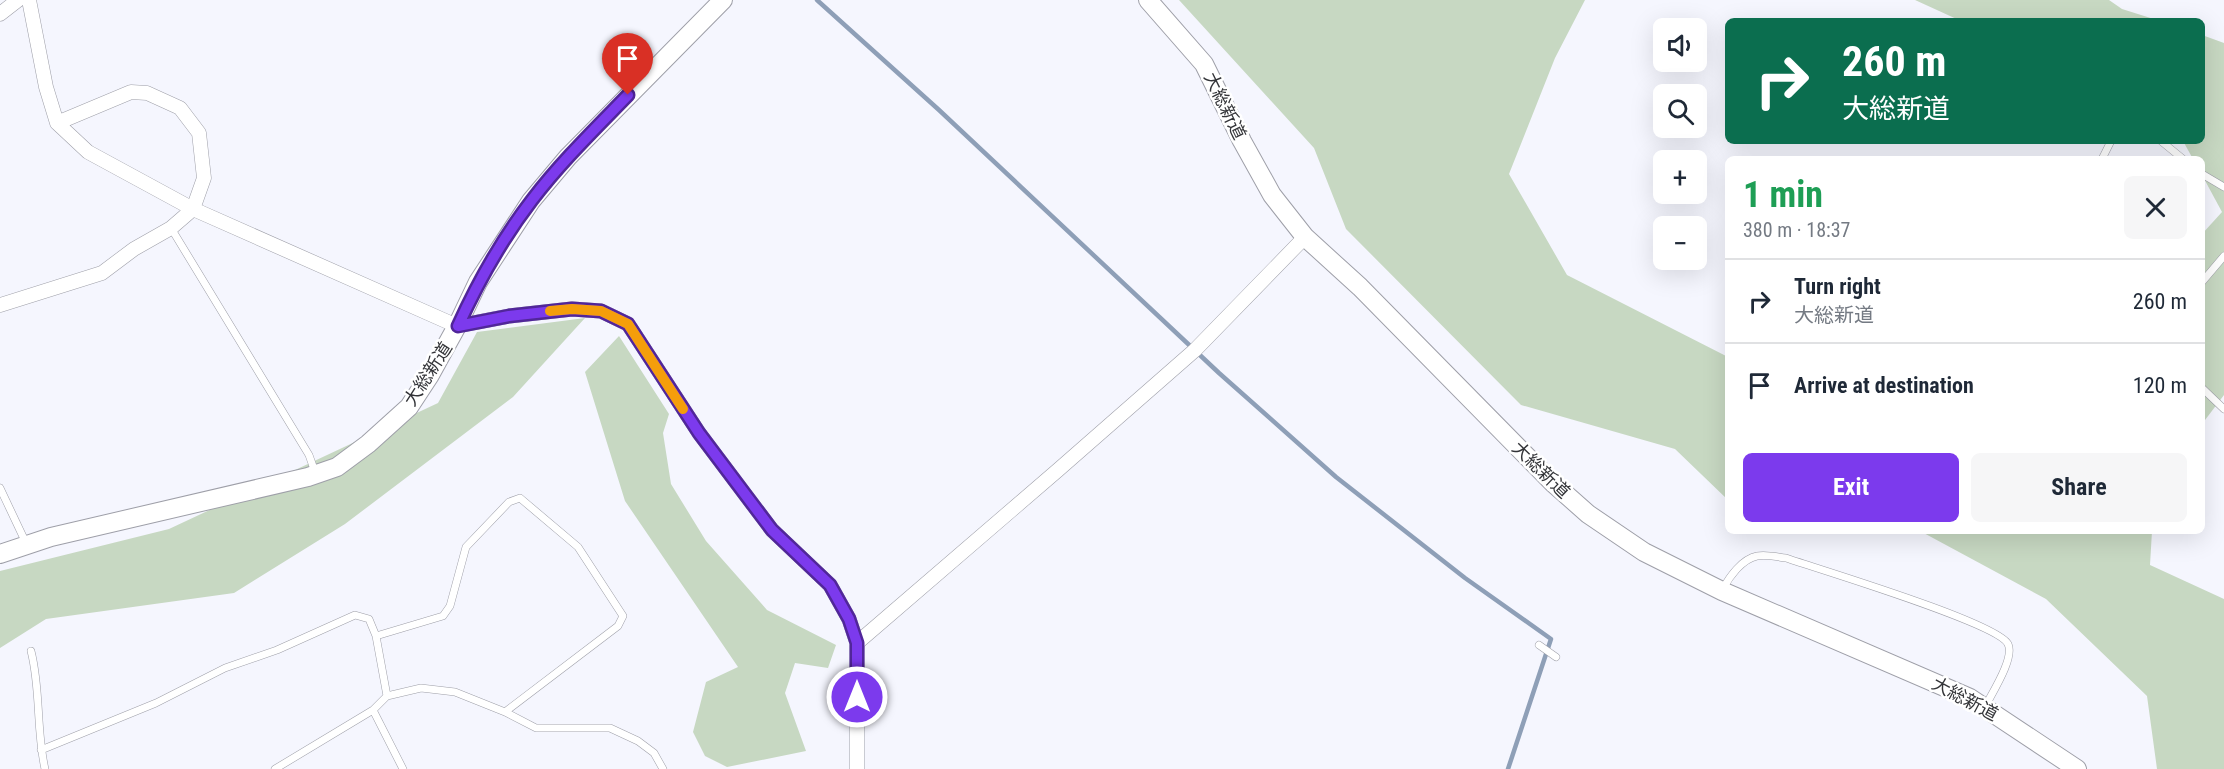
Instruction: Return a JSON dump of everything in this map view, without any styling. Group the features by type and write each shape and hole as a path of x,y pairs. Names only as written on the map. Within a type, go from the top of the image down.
{"street":[{"path":"0,14 18,0"},
{"path":"29,0 46,87 57,123 88,152 193,208 458,326 509,316 572,309 601,311 628,324 699,433 772,530 830,585 849,619 857,643 857,769"},
{"name":"大総新道","path":"0,554 104,524 316,474 337,467 368,444 409,407 458,326 478,282 531,201 568,157 723,0"},
{"name":"大総新道","path":"1148,0 1204,64 1272,195 1305,237 1360,287 1553,483 1588,514 1644,552 1722,591 1970,698 2075,769"},
{"path":"0,304 102,273 134,249 171,228 193,208 204,178 199,132 180,108 147,93 131,92 57,123"},
{"path":"857,643 1195,350 1305,237"}],"lane":[{"path":"2165,144 2179,156"},
{"path":"2205,176 2224,187"},
{"path":"171,228 309,455 316,474"},
{"path":"2205,278 2224,256"},
{"path":"2205,391 2224,410"},
{"path":"0,488 27,545"},
{"path":"376,636 443,616 450,606 466,547 509,502 520,498 578,547 623,616 618,626 505,712"},
{"path":"1722,591 1728,579 1741,565 1755,556 1767,556 1786,558 1952,614 2001,636 2008,644 2010,655 1985,707"},
{"path":"41,750 156,703 225,668 277,650 355,615 369,619 376,636 387,696"},
{"path":"1540,645 1556,657"},
{"path":"31,651 37,675 41,750 45,769"},
{"path":"275,769 373,710 387,696 421,688 455,692 505,712 536,728 610,728 638,741 654,753 663,769"},
{"path":"373,710 403,769"}],"green space":[{"path":"1179,0 1585,0 1555,58 1509,174 1567,275 1725,355 1725,497 1675,449 1521,405 1346,229 1314,148"},
{"path":"1915,0 2109,0 2122,9 2150,18 1954,18"},
{"path":"2205,36 2224,43 2224,395 2205,420 2205,231 2222,212 2205,181 2205,156 2191,156 2185,144 2205,144"},
{"path":"585,318 513,397 345,524 234,593 46,619 0,648 0,571 169,529 438,403 477,332"},
{"path":"619,336 669,414 663,433 671,484 706,541 767,610 836,645 828,668 795,663 785,693 806,751 727,767 705,756 693,732 706,682 738,667 625,501 585,372"},
{"path":"1926,534 2152,534 2150,565 2224,599 2224,769 2157,769 2147,696 2046,599"}],"waterway":[{"path":"817,0 939,110 1219,373 1336,477 1465,578 1551,639 1508,769"}],"slow traffic":[{"path":"550,311 572,309 601,311 628,324 683,409"}],"route":[{"path":"628,95 568,157 531,201 478,282 458,326 509,316 572,309 601,311 628,324 699,433 772,530 830,585 849,619 857,643 857,697"}]}
